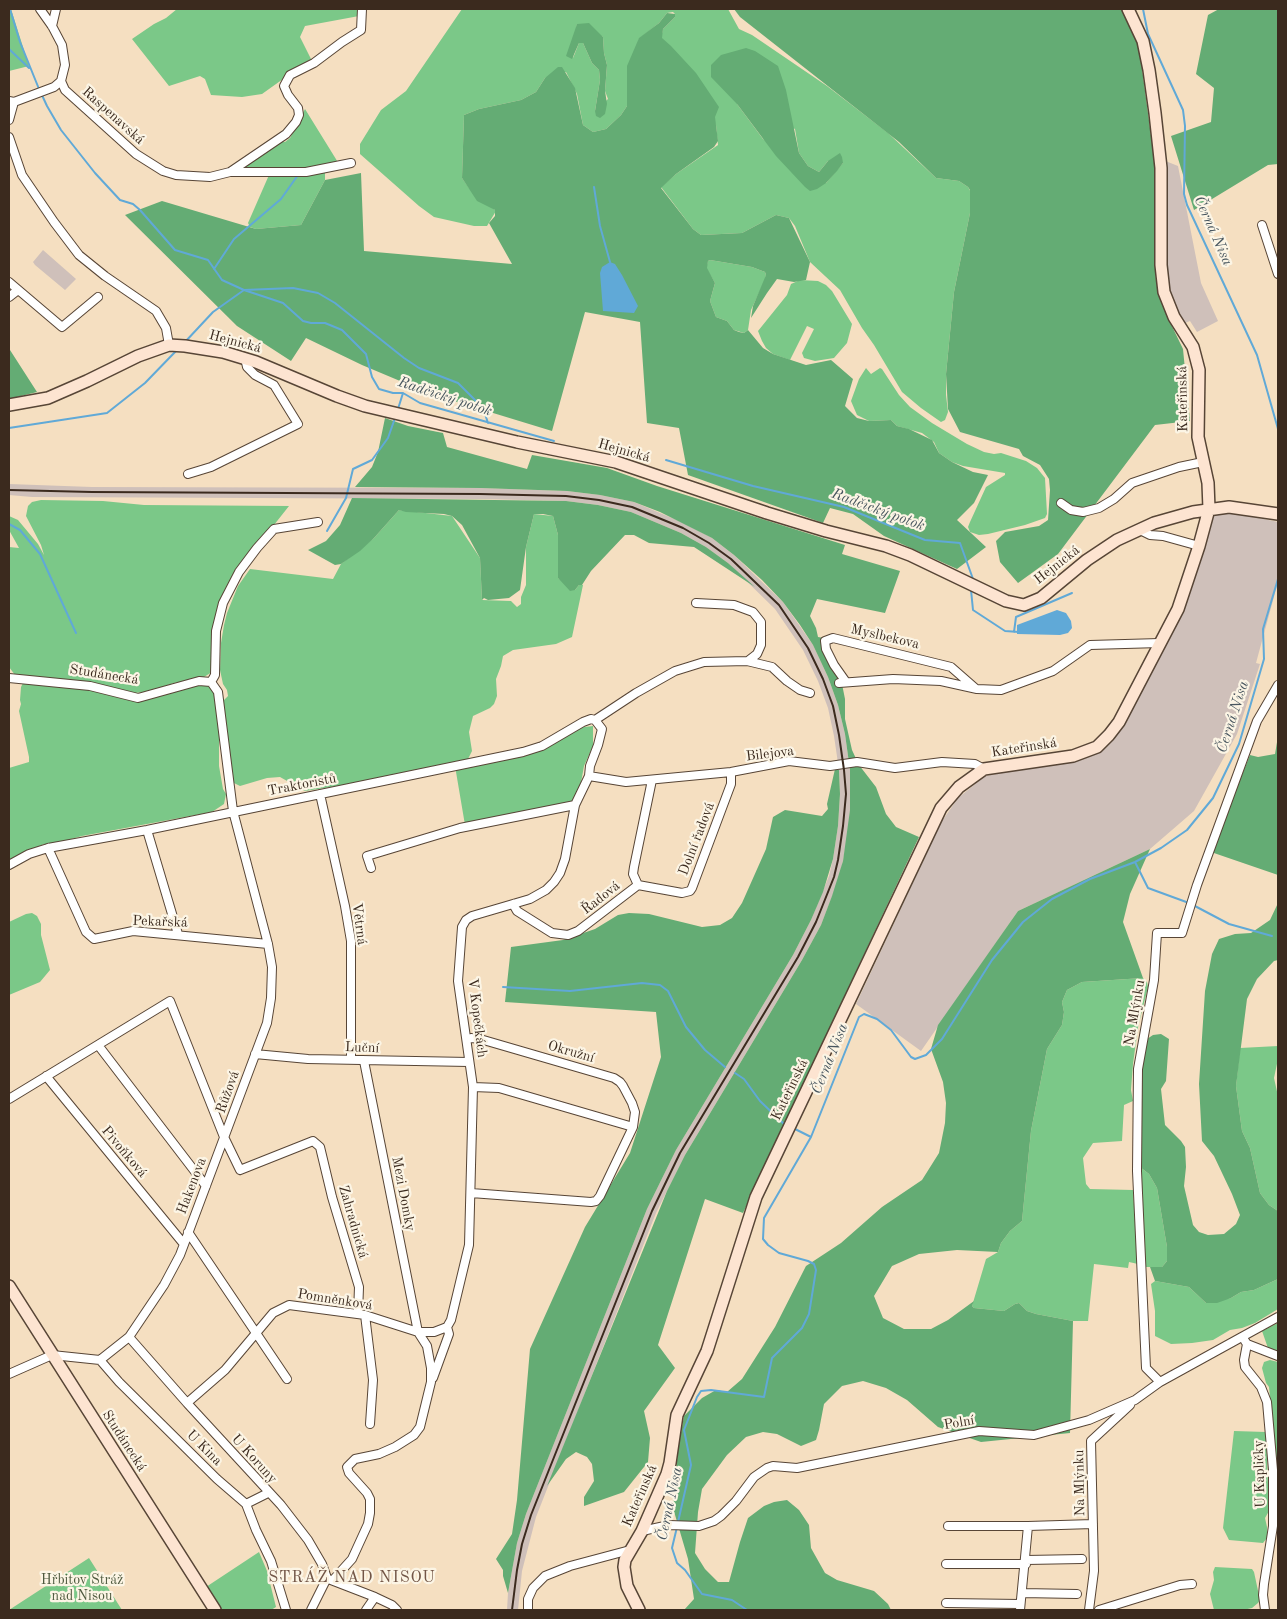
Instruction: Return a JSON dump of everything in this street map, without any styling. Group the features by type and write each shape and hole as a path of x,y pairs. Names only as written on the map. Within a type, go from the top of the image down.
{"street":[{"path":"9,120 12,101 54,87 61,80 65,65 62,45 40,9"},
{"path":"52,26 56,9"},
{"name":"Raspenavská","path":"230,172 286,134 296,122 299,115 298,108 284,86 290,75 314,63 361,30 362,9"},
{"name":"Kateřinská","path":"638,1610 627,1586 624,1567 630,1550 642,1531 667,1474 677,1415 706,1351 756,1197 941,808 959,787 984,770 1073,756 1097,746 1109,735 1120,722 1178,609 1199,546 1209,509 1208,483 1198,437 1199,370 1193,347 1174,317 1164,292 1161,265 1161,168 1149,70 1142,41 1128,9"},
{"name":"Raspenavská","path":"61,80 65,90 136,154 163,172 176,175 210,177 230,172 306,172 351,164"},
{"path":"9,137 22,175 79,254 105,276 156,311 166,328 170,345"},
{"path":"1262,225 1278,274"},
{"path":"9,282 62,327 98,297"},
{"path":"9,297 18,290"},
{"name":"Hejnická","path":"9,405 48,398 138,356 170,345 200,348 245,358 365,406 517,442 616,462 784,518 886,546 983,591 1015,604 1024,605 1041,598 1117,540 1142,528 1168,519 1209,509 1228,507 1278,514"},
{"path":"188,474 211,467 298,424 274,385 255,375 247,366 245,358"},
{"path":"1061,503 1072,510 1082,512 1098,508 1114,499 1132,483 1203,462"},
{"path":"268,944 233,811 218,692 211,682 215,675 216,631 223,603 239,572 274,529 318,522"},
{"path":"1142,528 1144,532 1150,535 1163,536 1199,546"},
{"path":"696,603 734,605 754,612 760,622 761,644 757,654 748,661"},
{"name":"Myslbekova","path":"977,689 951,667 833,638 825,642 826,649 842,682 893,679 941,681 977,689 1001,690 1053,670 1090,645 1160,644"},
{"path":"596,720 636,693 674,671 704,662 748,661 772,667 800,690 810,693"},
{"name":"Studánecká","path":"9,678 90,686 138,698 199,680 211,682"},
{"name":"Na Mlýnku","path":"1160,1382 1146,1368 1137,1171 1138,1069 1154,980 1156,933 1182,933 1197,885 1257,721 1278,685"},
{"name":"Traktoristů","path":"9,865 29,854 48,848 147,830 523,752 542,746 583,722 591,719 596,720"},
{"name":"V Kopečkách","path":"330,1579 352,1559 368,1524 370,1513 370,1499 347,1470 349,1464 355,1459 382,1453 407,1440 420,1427 431,1382 449,1334 447,1327 451,1320 469,1245 473,1087 458,981 462,926 472,916 538,895 554,882 560,873 565,859 575,805 589,776 590,766 602,729 596,720"},
{"name":"Bilejova","path":"589,776 626,782 731,772 789,762 830,766 857,762 895,768 942,762 975,764 984,770"},
{"name":"Dolní řadová","path":"638,885 682,893 690,891 731,784 731,772"},
{"name":"Řadová","path":"514,904 517,911 552,933 568,935 578,931 638,885 633,874 652,780"},
{"name":"Větrná","path":"320,794 345,906 350,941 351,1060"},
{"path":"371,868 367,856 460,828 575,805"},
{"path":"147,830 178,934"},
{"name":"Pekařská","path":"48,848 86,932 94,939 133,931 268,944"},
{"name":"Růžová","path":"224,1137 267,1023 271,998 272,966 268,944"},
{"path":"9,1099 170,1001 224,1137"},
{"name":"Okružní","path":"467,1040 471,1038 480,1039 614,1078 620,1082 635,1112 633,1127 596,1202 471,1192"},
{"path":"98,1045 206,1186"},
{"name":"Luční","path":"255,1054 308,1059 469,1062"},
{"name":"Mezi Domky","path":"364,1061 418,1332"},
{"name":"Pivoňková","path":"46,1076 184,1243"},
{"path":"473,1087 499,1088 633,1127"},
{"name":"Zahradnická","path":"224,1137 240,1170 313,1141 320,1147 332,1197 359,1287 361,1315 374,1380 370,1424"},
{"name":"Hakenova","path":"100,1360 129,1337 164,1285 180,1255 224,1137"},
{"path":"188,1232 287,1379"},
{"name":"Studánecká","path":"9,1286 216,1610"},
{"name":"Pomněnková","path":"187,1403 225,1370 273,1313 289,1305 361,1315 418,1332"},
{"name":"Polní","path":"642,1531 669,1525 699,1526 714,1521 736,1500 750,1480 773,1466 797,1468 979,1431 1034,1435 1090,1420 1135,1400 1160,1382 1214,1352 1245,1341 1278,1316"},
{"path":"418,1332 434,1332 447,1327"},
{"name":"V Kopečkách","path":"418,1332 424,1339 429,1352 431,1382"},
{"name":"U Koruny","path":"129,1337 280,1505 308,1540 330,1579"},
{"path":"1245,1341 1278,1356"},
{"name":"U Kapličky","path":"1245,1341 1245,1367 1264,1393 1267,1402 1271,1443 1274,1526 1264,1584 1265,1610"},
{"path":"9,1374 52,1356 100,1360"},
{"name":"U Kina","path":"100,1360 119,1382 210,1472 246,1504 271,1561 286,1610"},
{"name":"Na Mlýnku","path":"1089,1610 1094,1571 1092,1441 1135,1400"},
{"path":"246,1504 268,1493"},
{"name":"Na Mlýnku","path":"948,1526 1093,1524"},
{"path":"946,1603 1020,1607 1026,1562 1028,1526"},
{"path":"528,1610 528,1599 533,1588 546,1576 570,1566 630,1550"},
{"path":"946,1564 1082,1559"},
{"path":"311,1610 330,1579 375,1597 397,1610"},
{"path":"1099,1610 1180,1585 1192,1584"},
{"path":"1022,1593 1077,1594"},
{"path":"366,1610 375,1597"}],"shaded area":[{"path":"1163,160 1178,166 1201,283 1218,321 1197,332 1190,321 1183,324 1170,293 1166,277"},
{"path":"43,250 76,279 65,290 33,262"},
{"path":"9,484 92,487 480,488 567,491 634,502 686,524 712,538 734,555 783,602 813,645 828,677 838,705 845,734 850,770 849,827 839,879 821,925 802,960 685,1155 656,1213 536,1517 522,1571 518,1610 507,1610 508,1593 517,1543 526,1514 647,1209 676,1150 793,955 811,920 829,876 838,826 839,770 828,708 818,681 803,650 775,609 728,563 706,547 681,533 631,512 566,501 32,497 9,495"},
{"path":"1213,512 1245,515 1278,522 1278,582 1256,663 1260,664 1237,734 1194,811 1150,849 1018,911 921,1051 856,1004 942,821 958,798 985,776 1078,759 1099,750 1142,688"}],"green space":[{"path":"9,9 11,9 29,66 9,71"},
{"path":"177,9 359,9 359,16 305,26 300,37 311,59 262,94 242,97 211,95 205,79 200,76 169,86 132,39"},
{"path":"462,9 728,9 739,29 752,35 827,86 888,133 936,178 959,181 968,187 972,194 954,292 946,374 948,412 945,420 941,422 902,392 840,290 810,262 795,226 789,218 776,215 742,233 701,235 693,229 661,187 676,174 718,145 716,125 661,38 663,29 675,17 673,12 667,13 659,23 639,39 629,86 627,106 621,115 606,129 593,132 583,125 577,94 566,72 545,78 536,92 521,100 479,109 464,115 462,178 469,188 496,211 487,226 474,226 434,217 360,154 360,144 381,110 406,91","holes":["577,24 603,37 607,65 605,91 608,99 595,111 600,80 599,70 592,63 583,43 579,43 573,58","737,104 795,129 799,153 808,166 819,172 828,161 843,163 826,183 763,139"]},
{"path":"734,9 1122,9 1139,46 1154,158 1157,215 1156,281 1168,318 1183,349 1190,421 1155,425 1058,554 1018,583 1000,562 996,541 1005,532 1039,526 1048,520 1049,479 1040,465 1023,456 1019,449 960,432 948,409 946,374 954,292 970,213 970,190 959,181 936,178 899,142 740,17"},
{"path":"1219,9 1278,9 1278,164 1268,165 1194,210 1171,136 1211,122 1214,88 1196,74 1208,15"},
{"path":"667,13 675,14 675,17 663,29 662,38 696,73 719,107 715,117 718,141 714,147 676,174 661,188 693,229 701,235 742,233 776,215 789,218 810,262 806,280 794,282 777,279 751,318 753,306 766,275 765,272 752,267 708,261 707,268 715,283 710,301 716,317 727,321 734,330 744,333 748,330 763,348 773,354 806,365 831,360 853,379 845,406 857,418 869,421 891,420 897,426 909,429 932,440 939,453 952,462 973,472 988,475 974,503 957,520 986,547 957,569 884,536 853,514 830,508 823,523 688,475 679,428 647,423 640,322 585,312 552,431 431,394 362,365 306,338 291,361 237,326 125,215 162,201 256,229 301,225 325,180 361,173 364,251 512,264 489,223 495,216 495,210 477,201 462,178 464,115 479,109 521,100 536,92 545,78 558,67 562,67 575,88 583,125 593,132 606,129 621,115 627,106 627,66 639,38 659,23"},
{"path":"589,23 603,37 607,65 605,91 607,104 605,114 600,118 596,116 595,111 600,80 599,70 592,63 583,43 579,43 572,59 566,56 577,24"},
{"path":"746,48 755,51 778,66 786,90 799,153 808,166 819,172 828,161 840,153 843,163 826,183 817,189 810,191 805,187 776,156 737,104 711,77 711,65 721,55"},
{"path":"305,109 339,164 303,169 245,169 245,165 281,141 285,142 290,138"},
{"path":"325,171 325,180 301,225 256,229 250,227 248,223 269,175"},
{"path":"710,260 752,267 765,272 765,280 751,310 748,330 744,333 734,330 727,321 716,317 710,301 715,283 706,268"},
{"path":"800,280 818,281 826,285 832,291 852,324 847,343 834,358 815,361 804,358 802,353 814,329 807,326 790,360 773,354 762,341 758,331 787,295 791,284"},
{"path":"10,350 37,392 9,399"},
{"path":"866,368 871,374 880,368 882,369 899,395 910,407 967,444 984,452 1001,453 1026,461 1037,468 1045,478 1047,514 1045,518 988,534 979,535 970,532 968,527 986,487 1005,475 1005,473 963,466 952,462 939,453 934,442 922,433 897,426 891,420 869,421 857,415 851,401 859,379"},
{"path":"385,418 408,426 443,433 447,447 527,469 532,455 607,468 657,486 845,545 842,554 900,571 885,613 817,599 810,616 818,637 824,638 842,684 845,699 845,719 852,750 859,765 876,787 886,814 896,827 919,837 743,1213 705,1199 658,1345 675,1368 644,1411 650,1438 648,1462 624,1492 584,1506 584,1497 594,1481 592,1464 587,1457 576,1452 566,1459 547,1486 667,1191 685,1155 821,925 843,861 850,810 850,770 845,734 838,705 828,677 813,645 800,625 783,602 762,580 712,538 660,512 634,502 600,495 567,491 480,488 355,487 372,467 378,452"},
{"path":"352,498 566,501 631,512 681,533 706,547 728,563 755,587 694,547 649,543 634,535 625,535 591,571 582,585 570,591 558,578 558,535 553,516 534,514 526,547 520,590 509,598 488,600 484,598 482,600 480,558 462,525 452,516 399,510 374,538 360,551 341,564 335,565 308,550 326,541 340,525"},
{"path":"41,500 103,501 144,505 289,506 270,530 220,606 212,672 204,677 135,693 107,686 15,675 9,667 9,547 19,548 9,530 9,516 18,520 38,544 44,555 26,516 28,506 32,502"},
{"path":"399,510 452,516 480,558 482,600 511,601 517,607 521,604 521,597 526,585 526,547 534,514 553,516 558,535 558,578 575,590 579,585 583,585 572,637 556,644 513,650 503,656 496,679 497,696 494,704 473,716 469,732 472,751 468,759 344,785 305,791 280,777 267,778 240,786 234,783 232,780 223,701 228,696 220,670 224,625 238,586 250,569 333,579 341,564 374,538"},
{"path":"23,683 103,691 134,699 200,683 209,686 214,690 216,698 219,728 219,766 223,789 226,794 224,804 212,812 82,836 50,845 44,844 9,860 9,768 29,762 19,711"},
{"path":"593,726 593,746 584,766 580,788 572,801 465,825 455,766 544,747 576,728"},
{"path":"1278,736 1278,875 1211,852 1250,755 1258,757 1275,754"},
{"path":"835,769 839,770 838,826 833,859 823,892 793,955 676,1150 647,1209 526,1514 517,1543 508,1593 503,1570 496,1559 512,1534 517,1500 530,1349 585,1227 630,1153 661,1057 656,1012 505,1002 511,947 563,940 595,929 618,915 629,913 649,914 702,927 720,925 732,918 742,903 766,849 773,817 785,810 822,816 828,809 827,804"},
{"path":"1150,849 1130,894 1123,922 1143,978 1082,982 1067,990 1062,1002 1064,1012 1062,1025 1047,1049 1031,1131 1022,1221 1010,1231 1001,1243 998,1252 957,1250 919,1254 892,1266 874,1296 883,1318 904,1329 931,1329 948,1320 974,1301 972,1306 974,1308 1004,1311 1019,1303 1027,1311 1036,1314 1073,1321 1070,1433 981,1442 938,1427 907,1400 886,1388 863,1381 842,1386 824,1404 816,1440 801,1446 777,1434 763,1432 746,1437 727,1455 702,1489 695,1553 705,1569 718,1582 729,1582 748,1518 764,1506 787,1500 799,1510 809,1525 811,1548 825,1573 837,1580 874,1591 888,1604 891,1610 684,1610 694,1599 688,1559 673,1508 678,1449 684,1416 702,1398 716,1390 727,1392 742,1379 775,1327 806,1266 841,1243 882,1207 922,1180 939,1153 945,1123 946,1103 943,1082 931,1049 938,1025 1018,911"},
{"path":"1278,903 1278,960 1274,961 1257,979 1247,999 1236,1086 1242,1131 1250,1148 1260,1193 1269,1205 1278,1211 1278,1279 1217,1303 1206,1303 1189,1287 1155,1281 1150,1267 1162,1267 1167,1261 1167,1247 1157,1188 1149,1174 1140,1167 1140,1069 1147,1039 1153,1035 1161,1034 1169,1039 1166,1081 1161,1089 1165,1125 1185,1147 1186,1167 1184,1186 1193,1225 1199,1232 1208,1235 1224,1234 1236,1224 1240,1215 1214,1156 1202,1141 1199,1084 1205,991 1212,954 1219,939 1235,934 1251,933 1270,920"},
{"path":"32,913 37,916 41,924 41,935 50,970 40,982 9,995 9,922"},
{"path":"1143,978 1147,982 1148,987 1138,1027 1133,1064 1131,1090 1133,1101 1124,1105 1122,1141 1093,1143 1083,1158 1086,1184 1090,1189 1133,1190 1138,1264 1129,1262 1128,1268 1094,1264 1088,1321 1073,1321 1036,1314 1027,1311 1019,1303 1004,1311 974,1308 972,1306 986,1259 998,1252 1001,1243 1010,1231 1022,1221 1031,1131 1047,1049 1062,1025 1064,1012 1062,1002 1067,990 1082,982"},
{"path":"1278,1046 1278,1059 1274,1078 1278,1096 1278,1211 1269,1205 1260,1193 1250,1148 1242,1131 1236,1086 1240,1048"},
{"path":"1140,1167 1149,1174 1157,1188 1167,1247 1167,1261 1162,1267 1145,1267"},
{"path":"1278,1279 1278,1309 1255,1323 1230,1330 1213,1340 1192,1343 1171,1344 1155,1336 1155,1311 1151,1284 1155,1281 1189,1287 1206,1303 1231,1298 1241,1292 1254,1290"},
{"path":"1278,1323 1278,1354 1269,1351 1262,1331"},
{"path":"1270,1360 1278,1362 1278,1467 1269,1387 1262,1368 1264,1362"},
{"path":"1234,1431 1266,1432 1269,1511 1265,1518 1267,1538 1263,1543 1229,1540 1223,1528"},
{"path":"259,1552 267,1571 276,1607 271,1610 222,1610 206,1587"},
{"name":"Hřbitov Stráž nad Nisou","path":"89,1558 122,1610 9,1610"},
{"path":"1215,1567 1252,1569 1260,1600 1258,1603 1252,1608 1243,1610 1214,1610 1210,1594"}],"water":[{"path":"610,262 615,264 622,275 638,306 634,313 603,311 600,273 602,267"},
{"path":"1057,610 1066,613 1071,621 1072,628 1068,633 1060,635 1017,634 1017,625"}],"waterway":[{"name":"Radčický potok","path":"10,9 20,42 39,89"},
{"name":"Černá Nisa","path":"1143,9 1148,34 1183,110 1185,126 1184,194 1187,205 1257,355 1278,429"},
{"path":"9,49 29,68"},
{"name":"Radčický potok","path":"41,93 61,130 95,173 120,200 133,204 140,210 175,250 208,260 222,280 244,290 283,303 303,321 325,323 342,330 366,354 372,377 379,389 393,393 403,393 420,403 554,441"},
{"path":"214,269 234,239 281,199 298,175"},
{"path":"594,187 600,226 610,262"},
{"path":"185,342 213,312 244,290 293,288 318,293 335,303 419,368 458,383 483,408 488,423"},
{"path":"9,428 107,413 145,383 176,351"},
{"path":"398,409 403,393"},
{"path":"327,531 346,498 353,469 372,460 388,438 395,418"},
{"name":"Radčický potok","path":"666,460 753,486 844,507 925,540 960,543 973,579"},
{"path":"9,524 20,530 40,554 76,633"},
{"name":"Černá Nisa","path":"678,1522 691,1465 684,1430 697,1397 701,1391 711,1390 764,1397 772,1358 802,1328 809,1314 816,1270 814,1264 779,1253 768,1245 763,1239 764,1218 811,1137 859,1017 864,1014 877,1019 891,1030 911,1057 915,1059 926,1055 942,1039 992,960 1023,922 1052,899 1090,879 1135,862 1161,848 1187,830 1213,798 1239,744 1264,659 1263,629 1278,579"},
{"name":"Radčický potok","path":"971,590 973,610 1005,631 1019,632"},
{"path":"1014,632 1016,617 1072,593"},
{"path":"1135,862 1148,888 1189,903"},
{"path":"1193,905 1229,924 1272,936"},
{"path":"503,987 570,991 642,983 660,985 668,991 686,1027 705,1050 725,1067"},
{"path":"735,1073 744,1079 760,1101 784,1124"},
{"path":"793,1128 811,1137"},
{"name":"Černá Nisa","path":"677,1527 672,1548 677,1563 685,1570 702,1594 732,1600 747,1610"}],"railway":[{"path":"9,490 566,496 632,507 683,528 709,543 731,559 779,605 808,648 823,679 833,706 839,735 846,794 843,826 834,877 816,922 798,957 680,1153 652,1211 531,1515 522,1544 512,1610"}],"district":[{"name":"STRÁŽ NAD NISOU","path":"352,1578"}]}
